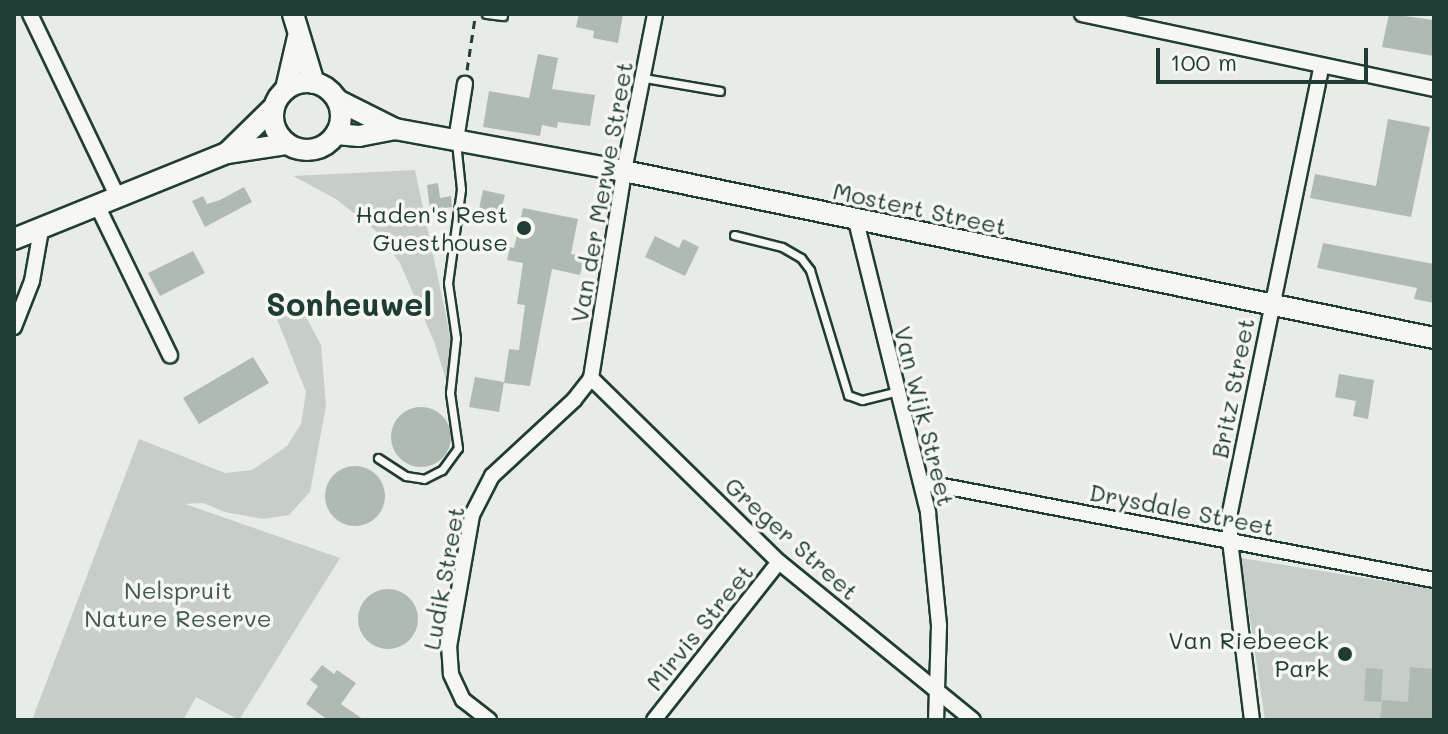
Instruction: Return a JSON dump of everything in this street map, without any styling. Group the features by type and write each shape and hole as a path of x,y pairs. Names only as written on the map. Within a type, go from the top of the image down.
{"street":[{"path":"30,14 118,198"},
{"path":"293,14 314,83"},
{"name":"Van der Merwe Street","path":"591,378 624,171 655,14"},
{"path":"1082,14 1106,16 1321,67 1434,89"},
{"path":"227,153 273,108 286,89 298,37"},
{"name":"Britz Street","path":"1252,720 1230,540 1230,512 1321,67"},
{"path":"14,239 227,153 287,144 314,150 336,134 341,121 339,101 325,86 299,82 286,89"},
{"path":"456,140 465,84"},
{"name":"Mostert Street","path":"339,101 395,129 624,171 1270,307 1434,338"},
{"path":"273,108 273,122 287,144"},
{"name":"Mostert Street","path":"336,134 359,136 395,129"},
{"path":"98,207 170,355"},
{"name":"Van Wijk Street","path":"856,221 922,482 939,626 936,720"},
{"path":"14,327 32,281 41,230"},
{"name":"Greger Street","path":"591,378 779,562 973,720"},
{"name":"Ludik Street","path":"489,720 463,700 451,674 449,647 472,515 492,476 574,400 591,378"},
{"name":"Drysdale Street","path":"922,482 1434,580"},
{"name":"Mirvis Street","path":"654,720 779,562"}],"lane":[{"path":"486,14 503,16"},
{"path":"644,78 720,91"},
{"path":"378,458 406,476 424,479 442,470 458,448 450,393 456,338 448,283 461,189 456,140"},
{"path":"734,235 782,247 801,258 810,270 848,395 862,400 898,391"}],"path":[{"path":"465,84 476,14"}],"green space":[{"path":"415,170 455,358 450,393 435,344 400,263 375,230 336,199 293,176"},
{"name":"Nelspruit Nature Reserve","path":"271,304 306,317 321,345 326,406 310,492 289,515 263,519 225,512 203,503 185,504 340,558 239,720 196,697 183,720 32,720 139,439 225,473 252,470 287,446 301,424 306,392"},
{"name":"Van Riebeeck Park","path":"1241,558 1434,589 1434,720 1265,720"}],"building":[{"path":"579,14 623,14 618,43 593,38 594,31 576,27"},
{"path":"1389,14 1434,20 1434,56 1382,47"},
{"path":"538,54 558,58 552,89 595,95 590,126 558,122 557,128 542,125 540,136 483,127 489,91 529,98"},
{"path":"1388,119 1430,127 1411,217 1310,198 1315,174 1376,186"},
{"path":"438,183 440,198 451,196 452,207 430,210 427,185"},
{"path":"244,187 252,202 205,227 192,201 203,196 207,204"},
{"path":"483,190 505,195 500,213 479,209"},
{"path":"523,208 578,219 571,254 584,256 580,275 552,269 530,386 504,383 509,349 519,350 525,305 517,304 523,263 507,260 510,247 514,248"},
{"path":"655,236 679,248 683,239 699,247 685,276 645,257"},
{"path":"1323,243 1434,264 1434,303 1414,299 1417,288 1317,268"},
{"path":"193,251 205,273 160,296 148,273"},
{"path":"253,357 269,383 199,424 183,398"},
{"path":"1339,374 1374,380 1368,419 1353,416 1356,401 1335,397"},
{"path":"475,377 504,382 499,412 469,407"},
{"path":"421,407 432,409 442,416 449,426 449,448 442,458 432,465 421,467 410,465 400,458 393,448 391,437 393,426 400,416 410,409"},
{"path":"355,466 366,468 376,475 383,485 383,507 376,517 366,524 355,526 344,524 334,517 327,507 325,496 327,485 334,475 344,468"},
{"path":"388,589 399,591 409,598 416,608 416,630 409,640 399,647 388,649 377,647 367,640 360,630 358,619 360,608 367,598 377,591"},
{"path":"322,665 334,674 337,670 356,683 341,704 364,720 328,720 306,704 318,686 310,680"},
{"path":"1410,667 1434,669 1434,720 1380,720 1382,700 1408,702"},
{"path":"1366,668 1383,669 1381,702 1364,701"}],"place":[{"name":"Haden's Rest Guesthouse","path":"524,228"},
{"name":"Van Riebeeck Park","path":"1345,654"}],"district":[{"name":"Sonheuwel","path":"349,303"}]}
